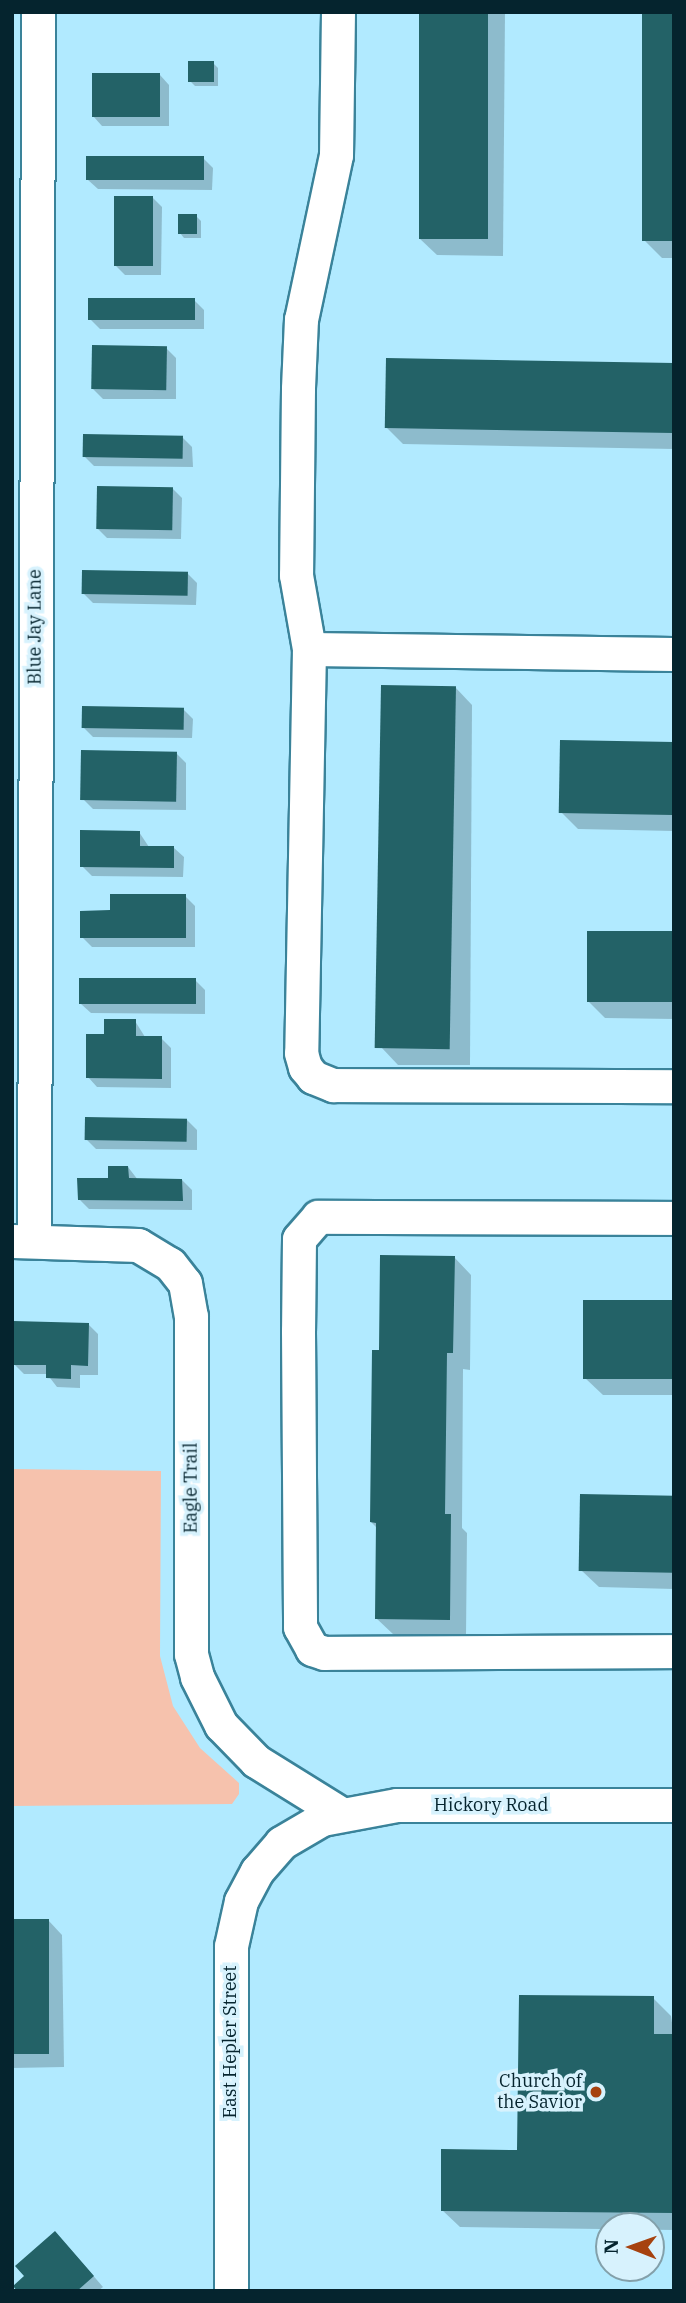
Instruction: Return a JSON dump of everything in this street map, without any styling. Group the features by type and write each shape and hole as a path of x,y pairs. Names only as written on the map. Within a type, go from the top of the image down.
{"street":[{"name":"Blue Jay Lane","path":"23,1241 38,12"},
{"path":"338,12 336,155 301,319 298,389 296,575 309,649 302,1053 313,1077 333,1085 674,1086"},
{"path":"309,649 674,654"},
{"path":"674,1217 318,1217 299,1239 298,1331 300,1627 312,1649 324,1653 674,1651"},
{"name":"Eagle Trail","path":"23,1241 138,1245 170,1264 184,1283 191,1316 191,1654 197,1677 220,1725 256,1761 326,1819"},
{"name":"Hickory Road","path":"326,1819 397,1805 674,1805"},
{"name":"East Hepler Street","path":"231,2291 230,1946 241,1901 257,1871 281,1843 326,1819"}],"shaded area":[{"path":"12,1469 161,1471 160,1656 173,1706 200,1748 239,1783 239,1794 232,1804 12,1806"}],"building":[{"path":"419,12 488,12 488,239 419,239"},
{"path":"642,12 674,12 674,241 642,241"},
{"path":"188,61 214,61 214,82 188,82"},
{"path":"92,73 160,73 160,117 92,117"},
{"path":"86,156 204,156 204,180 86,180"},
{"path":"114,196 153,196 153,266 114,266"},
{"path":"178,214 197,214 197,234 178,234"},
{"path":"88,298 195,298 195,320 88,320"},
{"path":"92,345 167,346 166,390 91,389"},
{"path":"386,358 674,363 673,433 385,428"},
{"path":"83,434 183,436 183,459 83,457"},
{"path":"97,486 173,487 172,530 96,529"},
{"path":"82,570 188,572 188,596 82,594"},
{"path":"381,685 456,686 450,1049 375,1048"},
{"path":"82,706 184,708 184,730 82,728"},
{"path":"560,740 674,742 673,815 559,813"},
{"path":"81,750 177,752 176,802 80,800"},
{"path":"80,830 140,831 140,846 174,846 174,868 80,867"},
{"path":"110,894 186,894 186,938 80,938 80,911 110,910"},
{"path":"587,931 674,931 674,1002 587,1002"},
{"path":"79,978 196,978 196,1004 79,1004"},
{"path":"104,1019 136,1019 136,1036 162,1036 162,1079 86,1078 86,1034 104,1034"},
{"path":"85,1117 187,1119 187,1142 85,1140"},
{"path":"108,1166 128,1166 129,1178 182,1179 183,1201 78,1200 77,1178 108,1178"},
{"path":"380,1255 455,1256 453,1353 447,1353 445,1514 451,1514 450,1620 375,1619 376,1523 370,1522 372,1350 379,1350"},
{"path":"583,1300 674,1300 674,1379 583,1379"},
{"path":"13,1321 89,1323 88,1366 71,1365 71,1379 46,1378 46,1365 12,1365"},
{"path":"580,1494 674,1496 673,1573 579,1571"},
{"path":"12,1919 49,1919 49,2054 12,2054"},
{"name":"Church of the Savior","path":"519,1995 654,1996 654,2034 674,2034 674,2213 441,2211 441,2149 517,2150"},
{"path":"55,2231 94,2276 77,2291 17,2291 13,2286 24,2276 15,2266"}],"place":[{"name":"Church of the Savior","path":"596,2092"}]}
